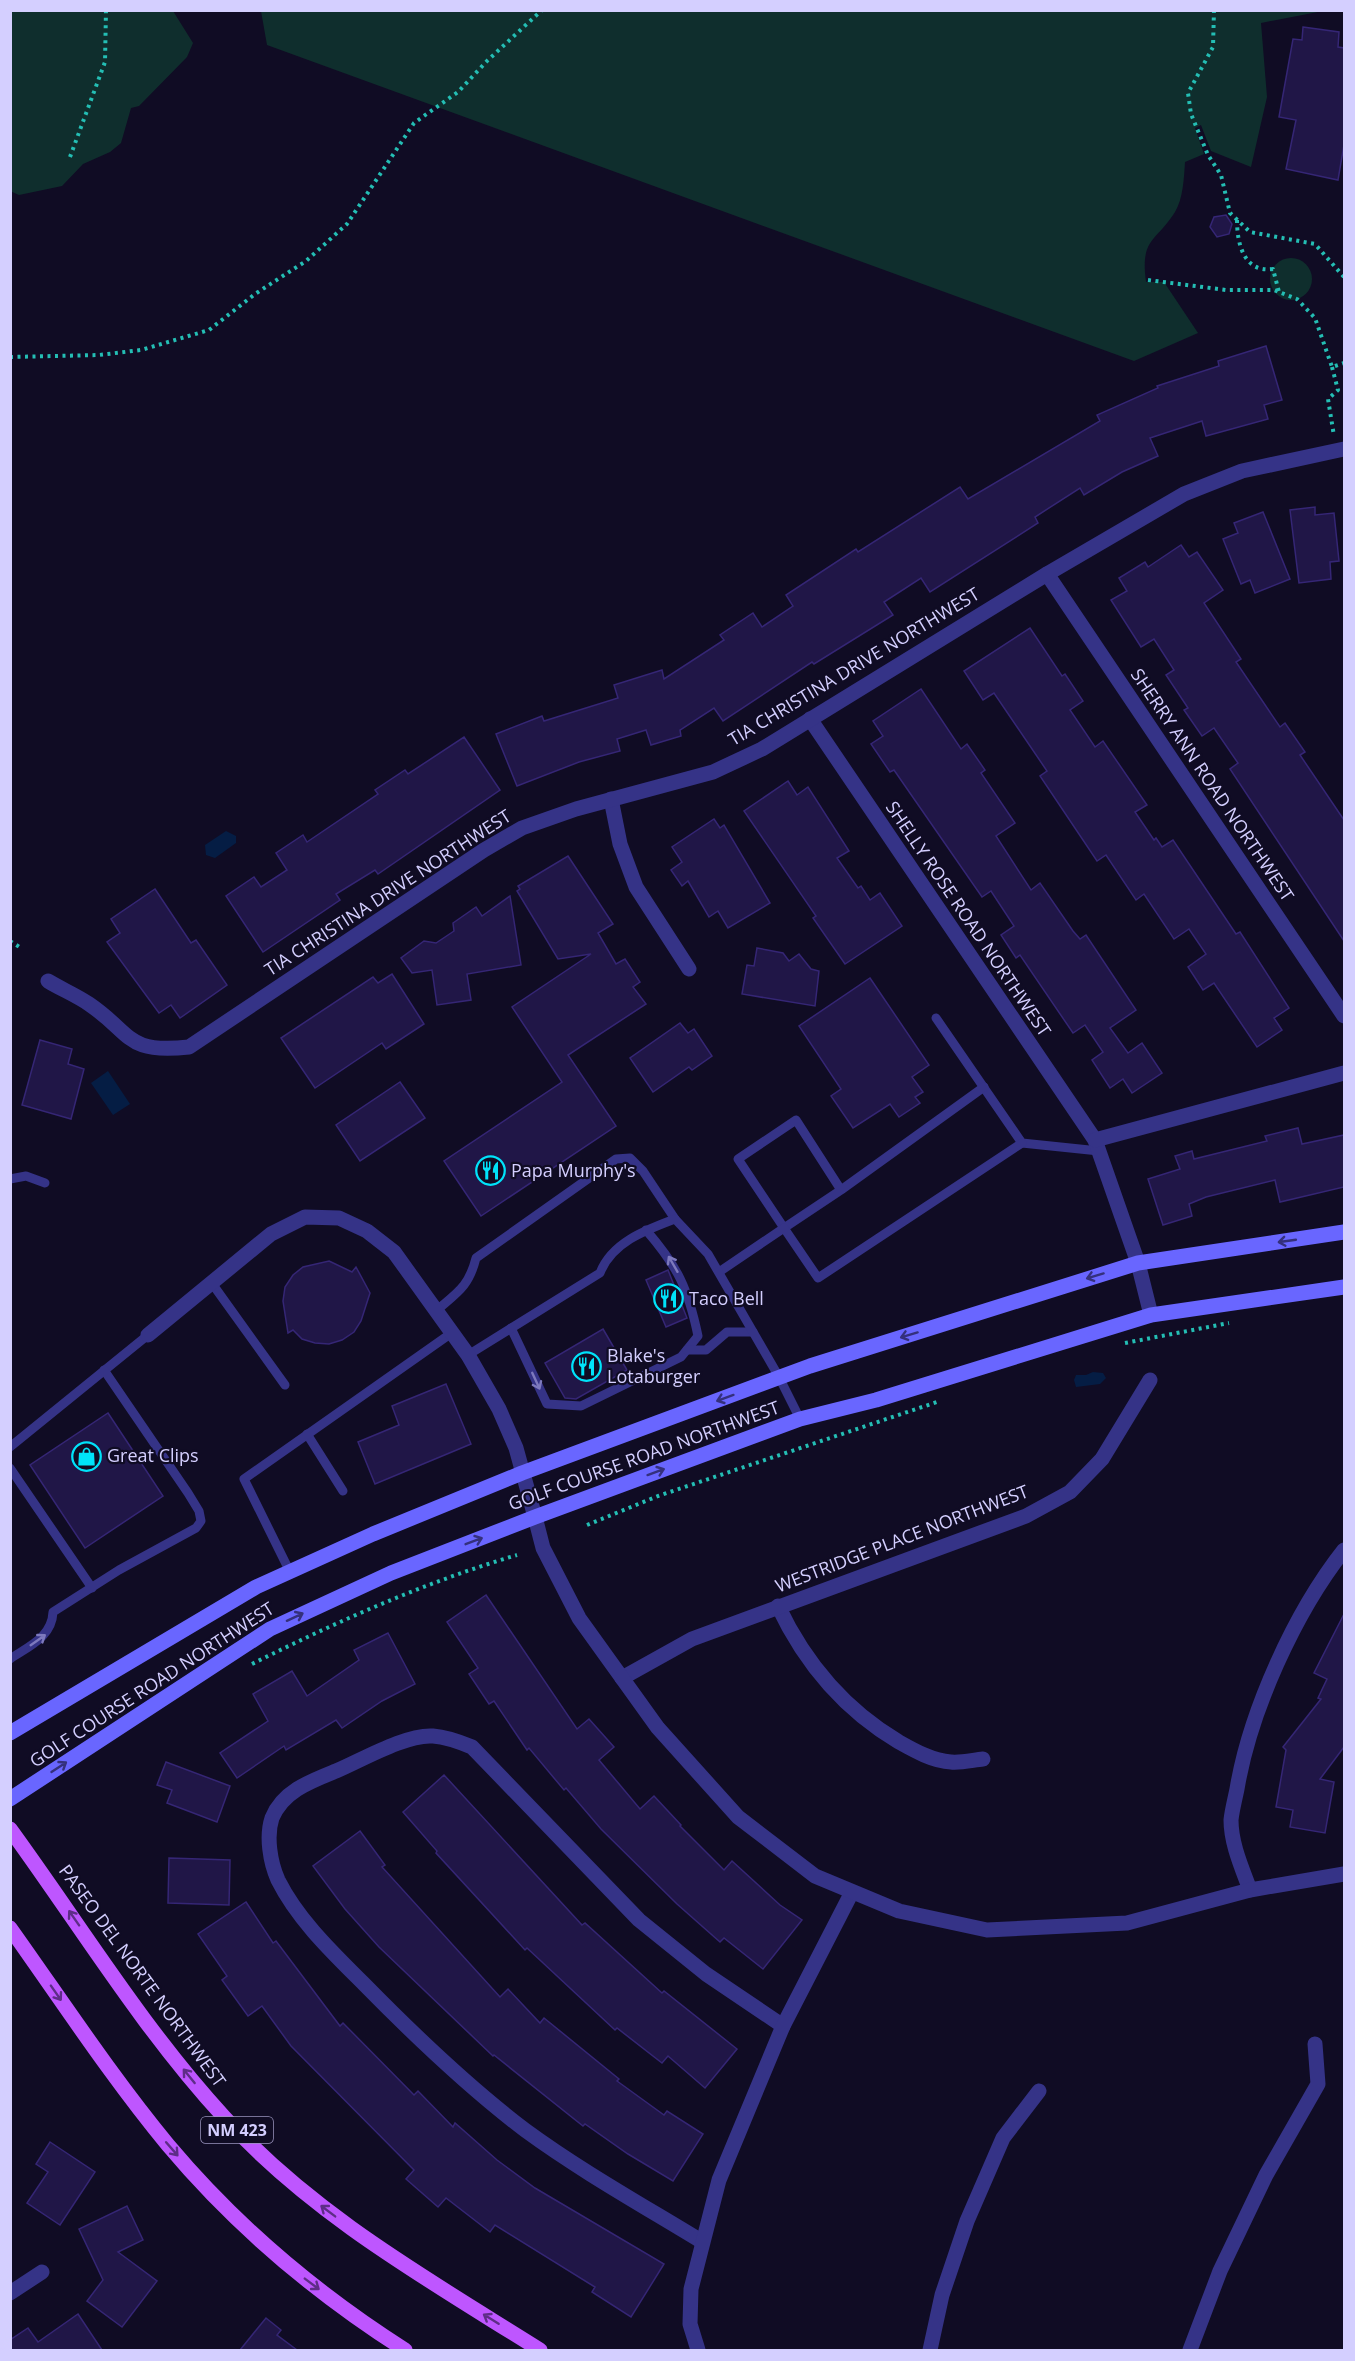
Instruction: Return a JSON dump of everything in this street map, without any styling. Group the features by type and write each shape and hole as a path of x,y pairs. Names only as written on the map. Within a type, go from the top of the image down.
{"main road":[{"name":"GOLF COURSE ROAD NORTHWEST","path":"10,1733 256,1587 373,1534 522,1473 779,1377 1138,1263 1344,1232"},
{"name":"GOLF COURSE ROAD NORTHWEST","path":"10,1799 270,1629 391,1573 535,1517 800,1419 876,1400 1151,1315 1344,1287"},
{"name":"PASEO DEL NORTE NORTHWEST","path":"10,1829 162,2041 218,2110 252,2145 304,2193 347,2226 393,2258 540,2350"},
{"name":"NM 423","path":"10,1928 130,2097 199,2179 250,2231 306,2280 405,2350"}],"street":[{"name":"TIA CHRISTINA DRIVE NORTHWEST","path":"48,981 89,1004 131,1041 160,1050 189,1047 484,850 522,828 576,808 713,771 762,749 1047,574 1184,494 1242,471 1340,450"},
{"name":"SHERRY ANN ROAD NORTHWEST","path":"1047,574 1344,1017"},
{"name":"SHELLY ROSE ROAD NORTHWEST","path":"810,719 1097,1146"},
{"path":"610,800 620,844 636,887 689,969"},
{"path":"1151,1315 1138,1263 1097,1146 1344,1073"},
{"path":"148,1335 271,1234 305,1217 339,1218 367,1231 394,1252 453,1332 499,1409 516,1448 543,1548 579,1618 658,1728 738,1817 815,1876 899,1911 987,1930 1127,1923 1250,1890 1344,1875"},
{"name":"WESTRIDGE PLACE NORTHWEST","path":"622,1678 692,1639 1026,1516 1070,1492 1102,1459 1150,1380"},
{"path":"1250,1890 1236,1851 1231,1821 1241,1766 1261,1700 1292,1635 1344,1550"},
{"path":"777,1606 804,1655 838,1695 871,1725 918,1753 950,1762 983,1759"},
{"path":"701,2241 596,2178 525,2129 447,2066 328,1948 293,1905 277,1878 268,1840 272,1818 282,1800 303,1785 409,1740 432,1736 457,1741 472,1747 639,1920 706,1974 783,2026"},
{"path":"698,2350 690,2324 691,2289 701,2241 719,2180 783,2026 852,1892"},
{"path":"1190,2350 1225,2260 1266,2175 1318,2084 1315,2044"},
{"path":"930,2350 942,2295 967,2221 1003,2138 1039,2091"},
{"path":"10,2293 42,2272"}],"lane":[{"path":"936,1018 1022,1143"},
{"path":"719,1272 841,1190 984,1087"},
{"path":"841,1190 796,1120 738,1159 818,1278 1022,1143 1097,1146"},
{"path":"437,1310 463,1288 471,1277 476,1258 616,1159 630,1158 675,1219 708,1254 779,1377 800,1419"},
{"path":"10,1179 26,1176 45,1183"},
{"path":"468,1355 600,1272 605,1259 637,1234 675,1219"},
{"path":"512,1328 547,1404 581,1406 681,1357 698,1336 690,1296 670,1257 646,1230"},
{"path":"211,1282 285,1385"},
{"path":"290,1572 244,1479 453,1332"},
{"path":"687,1350 706,1350 727,1332 753,1332"},
{"path":"10,1447 148,1335"},
{"path":"10,1659 46,1635 52,1625 53,1612 119,1570 196,1528 201,1521 199,1511 188,1493 104,1370"},
{"path":"307,1434 343,1491"},
{"path":"10,1468 92,1588"}],"path":[{"path":"70,157 105,62 106,10"},
{"path":"10,357 99,355 141,350 209,330 255,294 306,261 347,225 414,123 458,92 487,61 542,10"},
{"path":"1214,10 1213,47 1188,93 1191,114 1208,155 1221,175 1230,213 1250,232 1315,244 1344,277"},
{"path":"1237,219 1237,234 1245,255 1256,269 1273,269 1279,292"},
{"path":"1148,280 1226,290 1266,289 1297,299 1315,318 1332,367 1338,390 1328,399 1340,450"},
{"path":"1332,367 1344,363"},
{"path":"10,940 21,948"},
{"path":"1124,1344 1240,1321"},
{"path":"587,1525 658,1496 942,1400"},
{"path":"243,1669 337,1622 478,1566 518,1555"}],"green space":[{"path":"10,11 173,11 193,43 187,57 139,106 131,108 121,143 110,152 83,164 62,186 19,195 10,191"},
{"path":"261,11 1323,11 1261,23 1267,97 1251,167 1211,151 1201,125 1195,128 1204,154 1185,162 1183,188 1178,207 1151,242 1145,257 1145,268 1146,282 1164,282 1198,333 1134,361 267,45"},
{"path":"1291,258 1306,264 1312,279 1306,294 1291,300 1276,294 1270,279 1276,264"}],"water":[{"path":"226,831 236,836 236,843 215,858 206,855 205,845"},
{"path":"108,1071 130,1104 113,1115 91,1083"},
{"path":"1103,1373 1106,1378 1100,1384 1076,1387 1074,1380 1076,1375"}],"building":[{"path":"1303,27 1339,32 1338,47 1344,48 1344,145 1338,180 1286,169 1296,120 1279,117 1293,39 1302,40"},
{"path":"1226,215 1232,224 1229,234 1217,237 1210,227 1214,217"},
{"path":"1266,346 1282,400 1264,405 1268,419 1206,436 1202,421 1150,438 1158,456 1122,472 1084,495 1080,488 1035,517 1038,523 930,592 921,578 884,602 893,615 814,664 812,662 723,721 714,708 680,730 681,736 651,745 646,730 617,739 620,751 579,762 517,786 496,734 542,716 544,721 618,698 614,685 662,670 664,679 724,640 720,635 753,613 762,627 793,606 786,595 856,549 858,552 960,487 968,499 1100,421 1097,415 1158,388 1157,386 1219,366 1218,361"},
{"path":"1315,507 1315,515 1334,513 1339,561 1330,562 1331,579 1299,583 1290,510"},
{"path":"1263,512 1290,579 1255,593 1250,580 1241,584 1223,539 1238,533 1234,523"},
{"path":"1181,545 1189,557 1197,552 1223,590 1204,603 1241,659 1236,662 1280,727 1285,723 1305,752 1300,755 1344,820 1344,941 1230,769 1238,763 1214,728 1202,736 1184,710 1188,708 1166,675 1174,670 1154,639 1141,647 1111,600 1127,591 1119,578 1145,562 1148,567"},
{"path":"1030,628 1062,676 1065,674 1083,701 1070,710 1095,747 1103,741 1147,805 1135,812 1154,840 1156,838 1162,847 1173,840 1236,934 1240,932 1289,1008 1274,1018 1282,1030 1257,1047 1214,983 1203,990 1188,967 1206,954 1189,929 1174,939 1144,894 1136,900 1106,855 1097,861 1040,776 1047,771 994,693 983,700 964,671"},
{"path":"921,689 961,749 967,744 985,770 981,773 1015,823 996,836 1031,890 1040,883 1080,939 1086,935 1136,1010 1110,1028 1128,1053 1142,1043 1162,1073 1132,1093 1123,1079 1110,1088 1092,1060 1103,1052 1085,1025 1073,1033 1020,955 1016,958 1001,935 1014,926 991,891 982,897 894,770 890,772 871,744 883,736 873,721"},
{"path":"464,737 500,790 378,874 375,870 336,894 340,900 263,952 226,896 254,877 261,887 287,870 276,853 303,835 307,842 378,794 375,790 405,770 408,774"},
{"path":"788,781 797,795 808,787 849,851 837,858 858,888 861,886 870,900 880,893 902,926 845,964 813,918 816,916 744,811"},
{"path":"714,819 720,828 724,825 770,903 728,928 718,911 709,917 688,881 682,886 671,870 682,862 672,847"},
{"path":"568,856 613,924 598,933 616,964 625,959 640,982 633,987 646,1004 568,1055 616,1126 481,1216 444,1161 562,1082 512,1007 591,954 558,959 517,891 520,889 518,886"},
{"path":"155,889 191,943 196,940 227,985 180,1018 171,1005 159,1013 107,942 120,933 111,919"},
{"path":"510,896 521,965 467,974 471,1000 437,1005 432,970 412,973 401,958 424,941 436,943 454,931 453,923 476,907 482,916"},
{"path":"757,948 783,953 789,961 799,954 811,969 819,971 815,1006 742,994 747,965 754,966"},
{"path":"392,974 424,1024 386,1049 382,1043 315,1088 281,1038 373,977 378,983"},
{"path":"870,978 929,1065 912,1077 923,1092 915,1097 920,1103 899,1117 890,1104 853,1128 831,1096 841,1089 799,1026"},
{"path":"680,1023 688,1033 694,1029 712,1056 692,1070 689,1067 653,1092 630,1058"},
{"path":"40,1040 72,1049 68,1064 84,1069 71,1119 22,1105"},
{"path":"400,1082 425,1118 360,1161 336,1125"},
{"path":"1298,1128 1302,1144 1344,1135 1344,1187 1280,1202 1275,1180 1206,1197 1189,1204 1192,1216 1163,1225 1148,1179 1180,1169 1175,1156 1192,1151 1194,1159 1267,1141 1265,1136"},
{"path":"329,1261 352,1272 356,1267 370,1293 361,1321 354,1332 342,1340 329,1344 315,1343 302,1339 293,1330 288,1333 283,1301 285,1287 293,1275 303,1267"},
{"name":"Taco Bell","path":"668,1270 687,1318 666,1327 646,1280"},
{"name":"Blake's Lotaburger","path":"603,1329 627,1370 576,1399 565,1398 545,1363"},
{"path":"446,1384 471,1444 375,1484 358,1442 399,1425 392,1406"},
{"path":"108,1413 163,1496 85,1548 30,1465"},
{"path":"486,1595 577,1729 589,1719 614,1747 599,1760 640,1809 654,1796 724,1870 732,1861 780,1905 802,1920 763,1969 724,1938 720,1942 677,1904 601,1829 566,1788 564,1790 529,1748 527,1750 494,1701 489,1704 469,1674 478,1668 447,1622"},
{"path":"1344,1614 1344,1747 1320,1779 1334,1782 1325,1833 1290,1827 1293,1810 1276,1807 1286,1750 1283,1747 1321,1699 1318,1698 1327,1679 1314,1673"},
{"path":"388,1633 415,1684 382,1701 342,1728 336,1720 286,1750 284,1746 237,1778 220,1753 268,1721 253,1694 292,1671 307,1696 359,1660 354,1650"},
{"path":"166,1762 230,1786 217,1822 167,1803 172,1790 157,1785"},
{"path":"444,1775 582,1925 585,1923 662,1993 664,1991 737,2049 705,2088 668,2056 662,2063 617,2028 615,2030 527,1948 525,1950 436,1853 437,1851 403,1812"},
{"path":"360,1831 385,1865 382,1867 500,1997 508,1989 540,2023 544,2018 619,2079 617,2081 664,2115 667,2111 703,2134 673,2181 628,2154 585,2124 583,2126 493,2056 379,1947 345,1909 313,1866"},
{"path":"169,1858 230,1860 229,1905 168,1903"},
{"path":"246,1902 273,1943 276,1941 340,2026 343,2023 414,2095 418,2091 453,2127 455,2123 497,2160 535,2188 664,2264 631,2317 592,2292 595,2287 495,2225 490,2232 446,2198 438,2207 406,2179 414,2170 291,2046 262,2006 248,2016 222,1980 227,1976 198,1934"},
{"path":"50,2142 95,2172 60,2225 27,2203 48,2172 36,2164"},
{"path":"127,2206 143,2240 118,2252 157,2281 122,2327 87,2301 103,2280 79,2229"},
{"path":"78,2314 102,2350 10,2350 10,2340 28,2328 38,2342"},
{"path":"266,2318 281,2330 277,2335 297,2350 240,2350"}],"place":[{"name":"Papa Murphy's","path":"490,1171"},
{"name":"Taco Bell","path":"668,1299"},
{"name":"Blake's Lotaburger","path":"586,1366"},
{"name":"Great Clips","path":"86,1456"}]}
